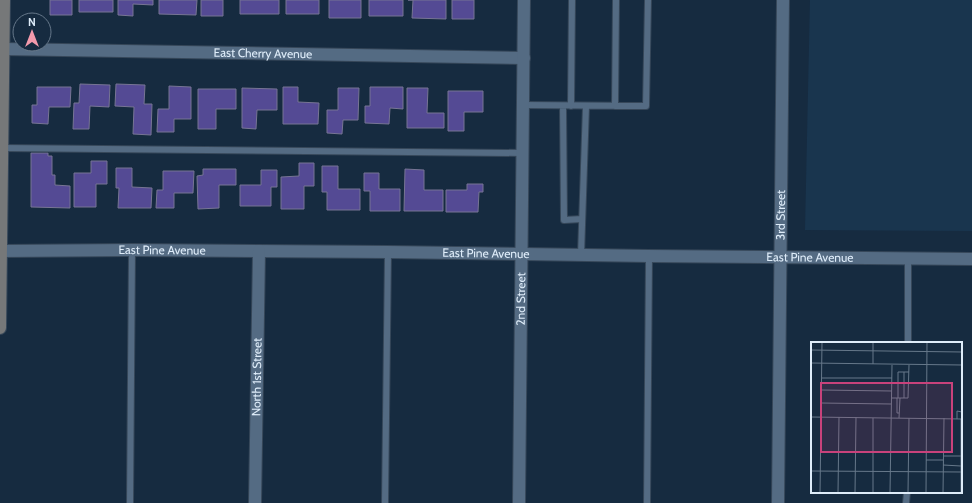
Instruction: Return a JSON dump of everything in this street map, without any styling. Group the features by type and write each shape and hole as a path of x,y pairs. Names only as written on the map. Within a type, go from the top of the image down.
{"street":[{"path":"0,328 4,0"},
{"name":"2nd Street","path":"519,503 524,0"},
{"name":"3rd Street","path":"778,503 783,0"},
{"name":"East Cherry Avenue","path":"3,49 524,58"},
{"name":"East Pine Avenue","path":"0,251 132,250 388,252 780,258 972,259"},
{"name":"North 1st Street","path":"255,503 259,251"}],"lane":[{"path":"571,106 572,0"},
{"path":"615,106 616,0"},
{"path":"523,105 646,106 648,0"},
{"path":"563,106 564,220 582,220"},
{"path":"581,255 586,106"},
{"path":"2,148 523,153"},
{"path":"130,503 132,250"},
{"path":"385,503 388,252"},
{"path":"647,503 649,256"},
{"path":"908,258 908,342"},
{"path":"906,503 907,493"}],"shaded area":[{"path":"810,0 972,0 972,231 805,230"}],"building":[{"path":"50,0 72,0 72,15 52,15 52,12 50,12"},
{"path":"79,0 113,0 113,12 79,12"},
{"path":"118,0 153,0 153,5 133,4 133,16 118,15"},
{"path":"159,0 197,0 196,15 159,14"},
{"path":"201,0 223,0 223,16 201,16"},
{"path":"240,0 279,0 279,14 240,14"},
{"path":"286,0 319,0 319,14 286,14"},
{"path":"329,0 361,0 361,18 329,18"},
{"path":"369,0 403,0 403,16 369,16"},
{"path":"413,0 446,0 446,19 412,18"},
{"path":"452,0 474,0 474,19 452,19"},
{"path":"80,84 110,85 109,107 90,106 89,129 73,129 74,103 79,103"},
{"path":"116,84 145,85 144,104 152,104 151,135 133,134 134,107 115,106"},
{"path":"169,86 191,87 191,119 174,119 174,132 157,132 158,109 169,109"},
{"path":"37,87 71,87 70,107 49,107 48,124 32,123 32,105 37,105"},
{"path":"283,87 298,87 298,102 319,103 318,124 283,124"},
{"path":"370,87 403,87 403,109 390,108 389,124 365,123 365,106 370,106"},
{"path":"242,88 277,89 277,110 257,110 256,129 242,128"},
{"path":"338,88 359,88 358,120 343,120 342,134 327,133 327,110 338,110"},
{"path":"407,88 428,88 427,113 444,113 444,128 407,128"},
{"path":"198,89 236,89 236,109 216,109 216,129 198,129"},
{"path":"448,91 483,91 483,112 464,112 464,131 448,131"},
{"path":"31,153 48,153 48,156 52,156 52,175 55,175 55,185 70,186 70,208 31,207"},
{"path":"91,161 107,161 107,184 96,184 96,207 74,207 74,173 91,173"},
{"path":"299,163 314,163 314,186 304,186 304,209 281,209 281,177 299,176"},
{"path":"322,166 338,166 338,189 360,189 360,210 327,210 327,192 322,192"},
{"path":"116,168 132,168 132,187 152,188 151,208 118,208 119,188 116,188"},
{"path":"203,169 236,169 236,185 219,185 219,208 198,209 197,176 203,175"},
{"path":"405,169 424,170 424,190 443,190 443,211 404,211"},
{"path":"261,170 277,170 277,187 271,187 271,206 240,206 240,185 261,185"},
{"path":"163,171 194,171 193,193 174,193 174,208 156,208 157,190 163,190"},
{"path":"364,173 379,173 379,189 400,189 400,211 370,211 370,191 364,191"},
{"path":"467,184 483,184 483,192 479,192 478,212 446,212 446,190 467,190"}]}
